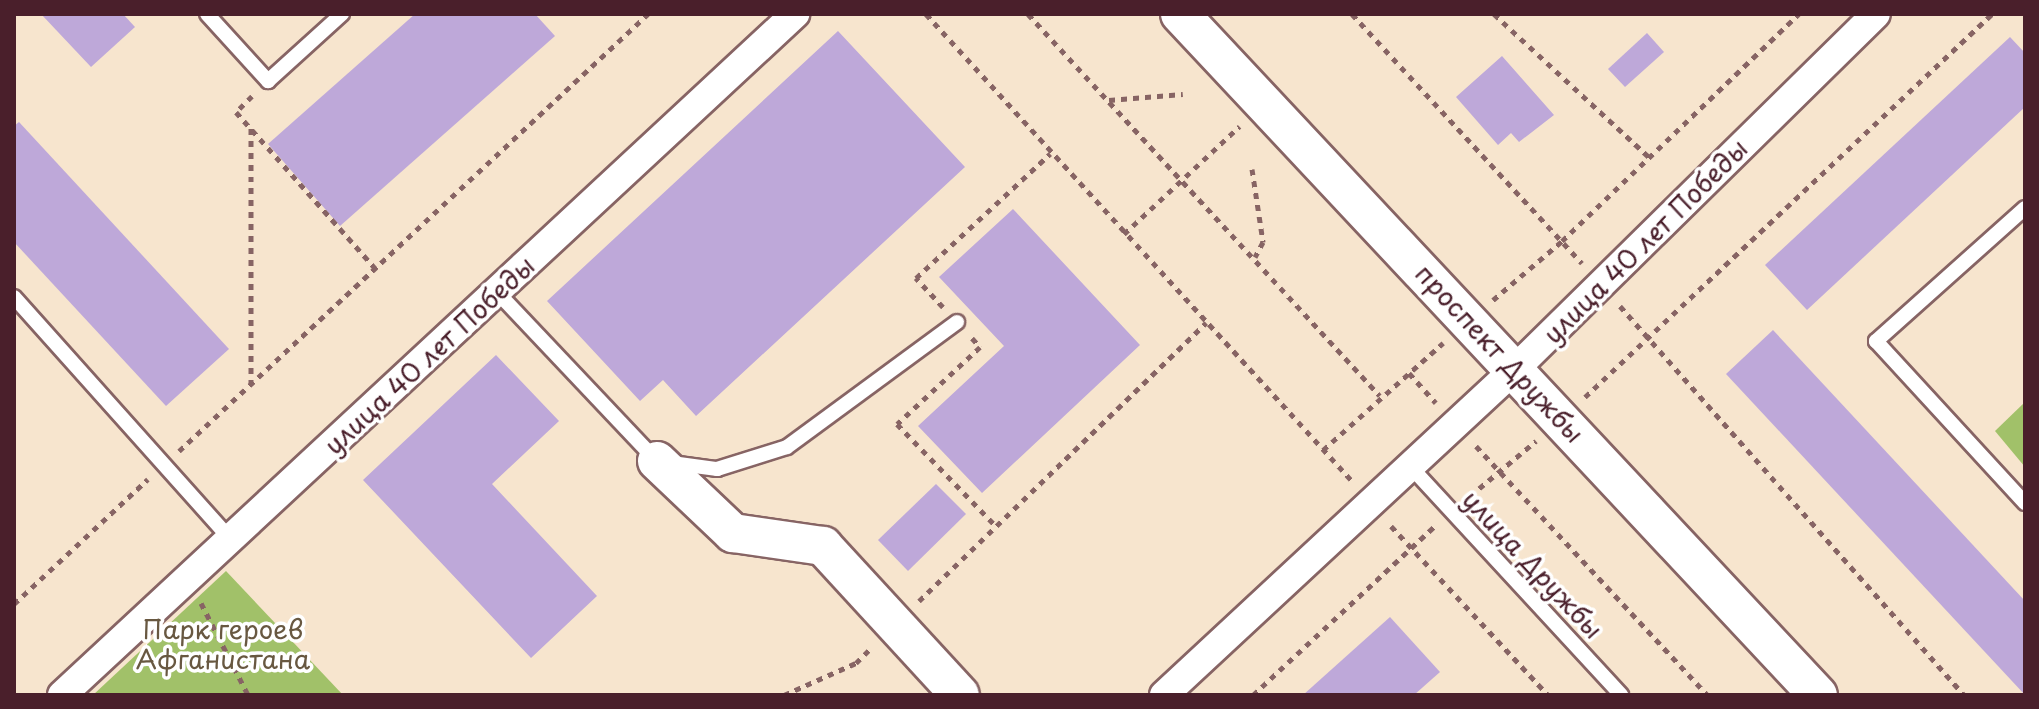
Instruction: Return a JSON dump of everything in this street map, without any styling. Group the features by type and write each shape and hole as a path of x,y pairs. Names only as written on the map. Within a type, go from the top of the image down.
{"street":[{"name":"улица 40 лет Победы","path":"62,695 795,14"},
{"name":"проспект Дружбы","path":"1180,14 1818,695"},
{"name":"улица 40 лет Победы","path":"1164,695 1515,369 1876,14"},
{"path":"657,461 733,533 823,546 960,695"}],"lane":[{"path":"207,14 268,81 342,14"},
{"path":"2025,208 1876,341 2025,503"},
{"path":"497,292 657,461 717,469 787,447 957,322"},
{"path":"14,297 231,540"},
{"name":"улица Дружбы","path":"1409,465 1621,695"}],"path":[{"path":"14,604 648,14"},
{"path":"926,14 1548,695"},
{"path":"1028,14 1380,396"},
{"path":"1352,14 1601,283 1964,695"},
{"path":"1494,14 1649,157"},
{"path":"1562,241 1799,14"},
{"path":"1647,336 1992,14"},
{"path":"268,81 236,112 375,268"},
{"path":"1109,100 1183,94"},
{"path":"251,128 251,384"},
{"path":"1124,234 1225,140"},
{"path":"1252,169 1263,242 1255,258"},
{"path":"784,695 856,663 1206,323"},
{"path":"1409,373 1440,407"},
{"path":"1471,440 1707,695"},
{"path":"189,579 248,695"}],"green space":[{"path":"2025,402 2025,467 1995,431"},
{"name":"Парк героев Афганистана","path":"226,571 343,695 93,695"}],"building":[{"path":"41,14 123,14 135,27 91,67"},
{"path":"415,14 535,14 555,36 340,226 268,144"},
{"path":"838,31 965,167 696,416 663,380 640,401 547,301"},
{"path":"1647,33 1664,52 1625,87 1608,69"},
{"path":"2010,37 2025,53 2025,107 1807,310 1765,265"},
{"path":"1502,56 1554,115 1519,142 1511,133 1498,145 1456,97"},
{"path":"19,122 229,349 166,406 14,242 14,126"},
{"path":"1013,209 1140,345 982,493 918,426 1004,346 939,277"},
{"path":"1773,330 2025,601 2025,695 1726,374"},
{"path":"496,355 559,421 492,484 597,596 531,658 363,480"},
{"path":"936,484 966,514 908,571 878,540"},
{"path":"1390,617 1440,672 1414,695 1303,695"}]}
